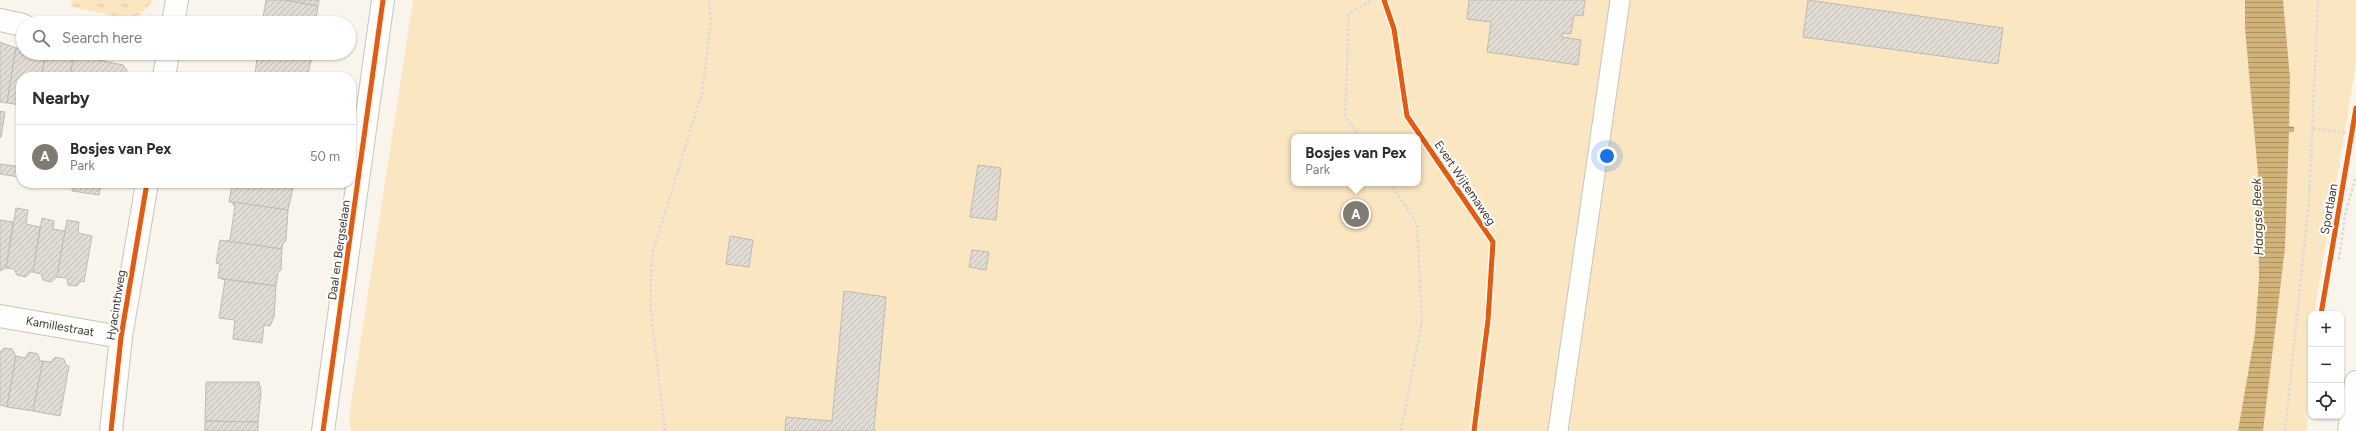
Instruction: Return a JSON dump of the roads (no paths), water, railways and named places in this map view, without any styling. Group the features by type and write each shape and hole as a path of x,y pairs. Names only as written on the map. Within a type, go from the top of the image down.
{"street":[{"path":"174,16 177,0"},
{"name":"Daal en Bergselaan","path":"323,431 383,0"},
{"path":"0,20 16,23"},
{"path":"165,72 166,60"},
{"name":"Hyacinthweg","path":"111,431 121,337 145,188"},
{"name":"Kamillestraat","path":"0,316 121,337"},
{"path":"2349,431 2356,382"}],"lane":[{"path":"1558,431 1620,0"}],"place":[{"name":"Bosjes van Pex","path":"1356,214"}],"water label":[{"name":"Haagse Beek","path":"2257,217"}]}
